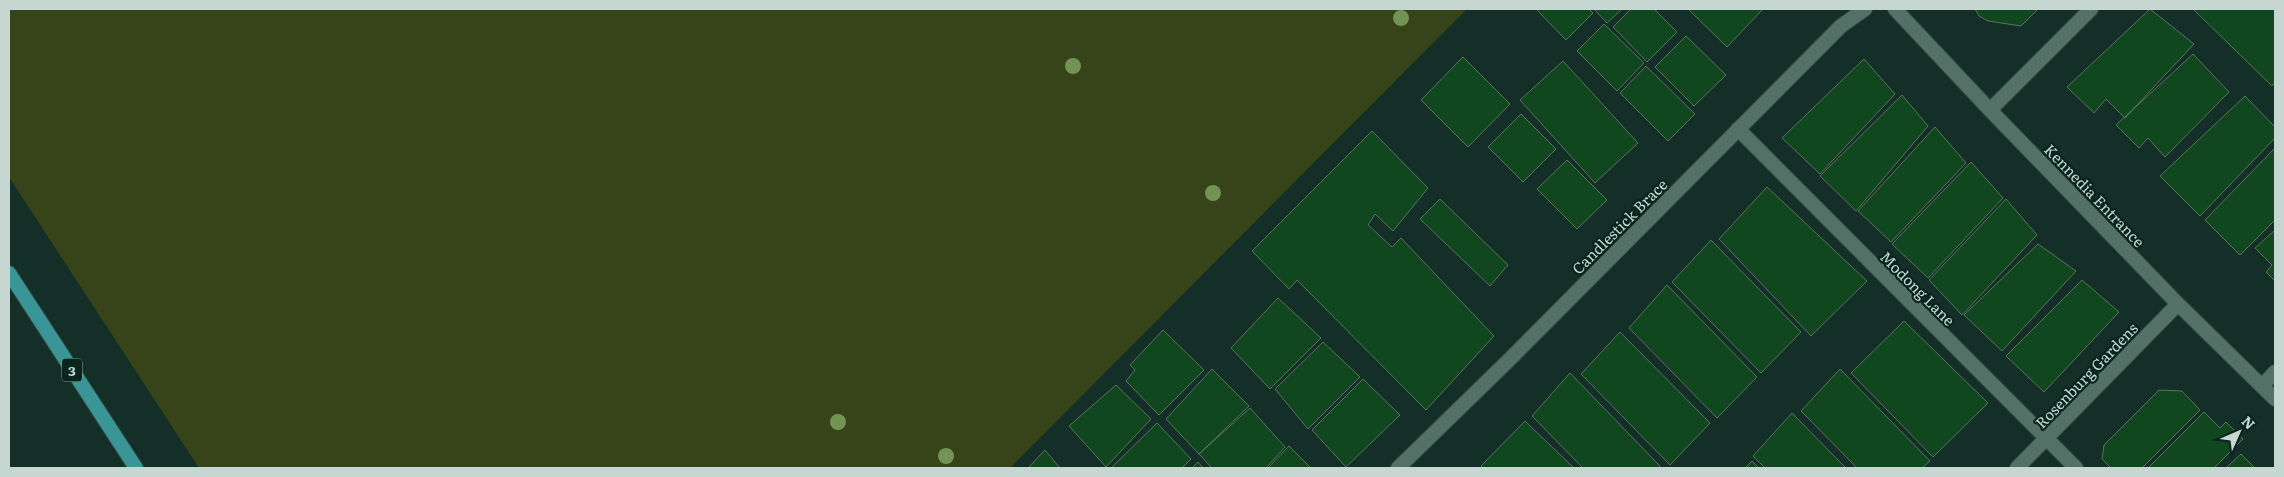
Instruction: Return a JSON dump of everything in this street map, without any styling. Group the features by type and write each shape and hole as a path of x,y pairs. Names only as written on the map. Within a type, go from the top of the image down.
{"highway":[{"name":"3","path":"9,273 136,468"}],"street":[{"name":"Candlestick Brace","path":"1398,468 1510,359 1841,26 1865,9"},
{"name":"Kennedia Entrance","path":"1895,9 2178,304 2275,399"},
{"path":"1990,110 2091,9"},
{"name":"Modong Lane","path":"1738,129 2076,468"},
{"name":"Rosenburg Gardens","path":"2017,468 2178,304"},
{"path":"2262,386 2275,372"}],"green space":[{"path":"9,9 1467,9 1010,468 199,468 9,177"}],"building":[{"path":"1536,9 1589,9 1593,13 1566,40"},
{"path":"1594,9 1622,9 1607,23"},
{"path":"1631,9 1654,9 1677,32 1647,62 1613,27"},
{"path":"1688,9 1763,9 1727,47"},
{"path":"1975,9 2038,9 2021,26 1988,21 1979,16"},
{"path":"2150,9 2194,44 2125,118 2106,99 2094,113 2067,87"},
{"path":"2193,9 2275,9 2275,82 2272,86"},
{"path":"1604,24 1644,63 1617,91 1577,51"},
{"path":"1686,36 1726,75 1694,106 1655,67"},
{"path":"2193,54 2229,92 2165,157 2148,138 2139,148 2116,125"},
{"path":"1463,57 1510,104 1468,147 1421,100"},
{"path":"1864,59 1895,94 1820,174 1782,138"},
{"path":"1563,61 1638,143 1595,183 1520,100"},
{"path":"1646,66 1695,114 1668,141 1620,93"},
{"path":"1902,95 1928,126 1856,211 1820,176"},
{"path":"2245,96 2275,127 2275,138 2200,216 2160,176"},
{"path":"1521,114 1556,149 1523,182 1488,147"},
{"path":"1935,127 1966,163 1891,242 1858,211"},
{"path":"1372,131 1428,188 1393,231 1375,214 1368,225 1392,247 1401,238 1494,336 1426,410 1297,280 1289,289 1252,251"},
{"path":"2275,148 2275,220 2240,255 2205,220"},
{"path":"1567,160 1607,200 1577,229 1537,189"},
{"path":"1971,162 2003,198 1928,278 1892,244"},
{"path":"1767,187 1867,281 1811,336 1719,239"},
{"path":"1440,199 1508,265 1490,286 1420,219"},
{"path":"2006,199 2037,235 1962,315 1929,280"},
{"path":"2275,230 2275,281 2266,272 2272,265 2255,248"},
{"path":"1711,240 1801,332 1761,373 1672,282"},
{"path":"2038,244 2076,271 2002,351 1964,315"},
{"path":"2082,280 2119,312 2044,392 2006,356"},
{"path":"1667,285 1757,377 1717,418 1629,328"},
{"path":"1278,298 1321,338 1270,389 1231,348"},
{"path":"1904,321 1988,403 1933,457 1851,373"},
{"path":"1163,330 1204,370 1159,415 1126,381 1135,370 1130,365"},
{"path":"1620,332 1710,423 1670,465 1581,374"},
{"path":"1323,342 1360,377 1308,429 1275,389"},
{"path":"1212,369 1249,406 1199,454 1166,419"},
{"path":"1840,369 1930,461 1922,468 1857,468 1801,411"},
{"path":"1570,373 1660,466 1658,468 1583,468 1532,416"},
{"path":"1363,379 1400,415 1346,467 1312,430"},
{"path":"1116,385 1151,419 1106,467 1069,426"},
{"path":"2159,390 2182,391 2200,410 2142,468 2111,468 2102,459 2104,445"},
{"path":"1250,408 1285,447 1266,468 1212,468 1199,454"},
{"path":"2204,412 2220,428 2226,422 2243,439 2214,468 2148,468"},
{"path":"1792,413 1846,468 1765,468 1753,456"},
{"path":"1525,421 1574,468 1483,468 1481,466"},
{"path":"1157,423 1191,459 1182,468 1111,468"},
{"path":"1289,446 1311,468 1268,468"},
{"path":"1045,450 1060,468 1028,468"},
{"path":"2241,454 2255,468 2226,468"},
{"path":"1752,461 1759,468 1745,468"},
{"path":"1198,462 1203,468 1192,468"}]}
